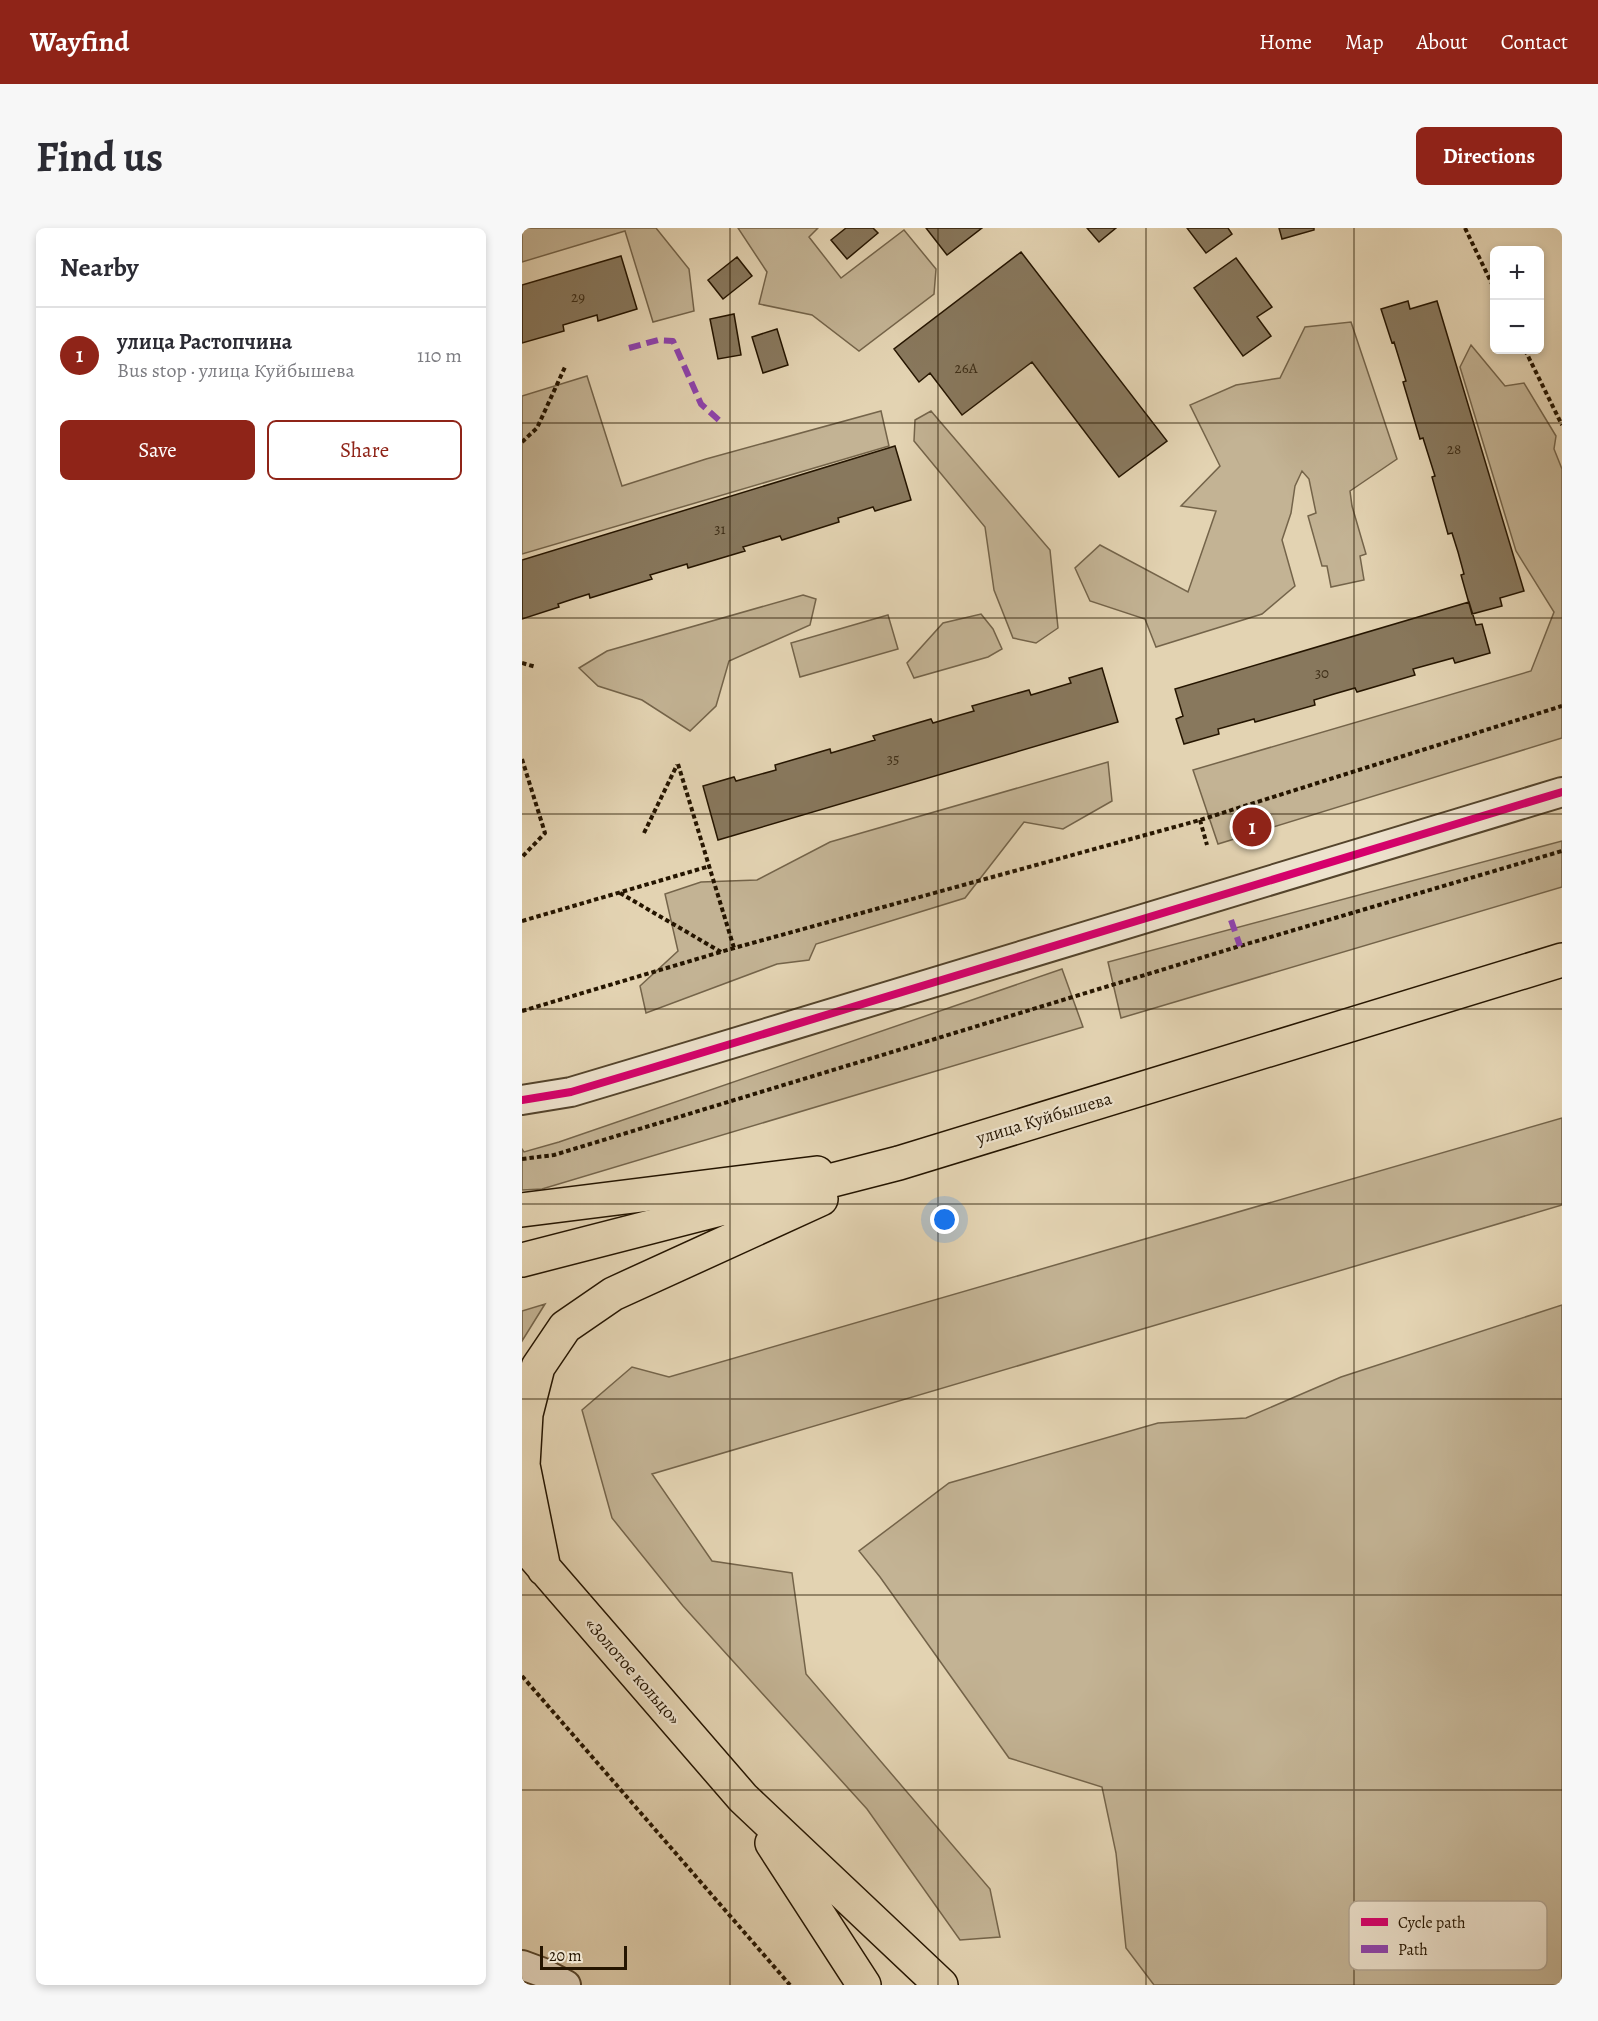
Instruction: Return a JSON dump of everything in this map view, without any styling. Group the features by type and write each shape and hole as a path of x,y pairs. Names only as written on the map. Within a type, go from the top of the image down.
{"main road":[{"name":"улица Куйбышева","path":"522,1260 899,1163 1562,960"},
{"path":"522,1210 899,1163"},
{"path":"533,1561 523,1465 526,1414 538,1367 565,1328 613,1294 899,1163"},
{"name":"«Золотое кольцо»","path":"522,1543 533,1561 743,1798 941,1985"},
{"name":"«Золотое кольцо»","path":"743,1798 864,1985"}],"street":[{"path":"522,1100 571,1092 1562,792"},
{"path":"522,1965 566,1985"}],"path":[{"path":"1465,228 1490,280"},
{"path":"1527,354 1562,425"},
{"path":"522,442 537,428 565,367"},
{"path":"522,663 536,667"},
{"path":"522,1011 734,948 1200,820 1562,706"},
{"path":"522,759 545,833 522,857"},
{"path":"644,833 678,764 734,948"},
{"path":"1200,820 1207,845"},
{"path":"522,1159 554,1155 1240,946 1562,852"},
{"path":"522,921 710,866"},
{"path":"619,893 721,952"},
{"path":"522,1676 790,1985"}],"shaded area":[{"path":"522,228 656,228 689,269 694,311 653,322 625,231 522,262"},
{"path":"738,228 818,228 809,237 841,278 904,230 936,269 934,294 859,351 812,315 759,304 767,272"},
{"path":"1351,322 1397,459 1350,491 1366,554 1360,556 1364,580 1331,587 1327,566 1322,566 1308,516 1316,513 1309,479 1302,471 1295,486 1291,513 1282,540 1295,586 1262,614 1156,647 1145,619 1090,601 1075,568 1100,545 1188,592 1216,511 1181,506 1220,466 1190,405 1236,385 1280,378 1305,327"},
{"path":"1471,345 1505,386 1524,383 1556,436 1554,449 1562,469 1562,738 1218,844 1193,770 1531,671 1554,612 1516,551 1460,367"},
{"path":"587,376 622,486 706,459 881,411 889,446 522,554 522,396"},
{"path":"931,411 1050,550 1058,628 1036,643 1013,638 994,590 985,527 914,441 915,420"},
{"path":"803,595 816,599 810,625 729,661 716,706 690,731 642,700 598,686 579,668 607,651"},
{"path":"981,614 993,629 1002,649 988,657 914,678 907,663 943,623"},
{"path":"888,615 898,649 800,677 791,643"},
{"path":"1108,762 1112,801 1063,829 1024,822 965,898 816,944 809,960 777,964 646,1013 640,986 678,951 665,894 701,882 757,880 830,842"},
{"path":"1562,841 1562,887 1121,1018 1108,962"},
{"path":"1062,969 1083,1027 542,1189 522,1190 522,1149 524,1152 559,1142"},
{"path":"1562,1118 1562,1205 652,1474 712,1561 792,1573 806,1674 990,1889 1000,1937 960,1940 867,1809 683,1606 612,1518 582,1410 632,1367 669,1377"},
{"path":"545,1304 522,1341 522,1311"},
{"path":"1562,1305 1562,1985 1154,1985 1126,1948 1116,1853 1102,1787 1009,1758 859,1551 949,1483 1158,1423 1246,1418 1341,1377"}],"building":[{"path":"846,228 873,228 878,233 847,259 831,240"},
{"path":"926,228 982,228 947,255"},
{"path":"1087,228 1116,228 1099,242"},
{"path":"1187,228 1228,228 1232,234 1206,253"},
{"path":"1279,228 1314,228 1314,230 1282,239"},
{"path":"1021,252 1167,441 1119,477 1032,362 962,415 930,373 919,382 894,349"},
{"path":"621,256 637,309 598,321 597,315 563,325 564,331 522,343 522,285"},
{"path":"737,257 752,276 723,299 708,280"},
{"path":"1236,258 1272,307 1257,317 1271,336 1243,356 1194,288"},
{"path":"1408,301 1410,309 1437,301 1524,591 1500,598 1502,606 1472,614 1461,575 1464,574 1458,552 1452,533 1448,534 1432,477 1435,476 1423,438 1420,439 1403,382 1406,381 1381,309"},
{"path":"734,314 741,355 718,359 710,319"},
{"path":"777,329 788,365 763,373 752,337"},
{"path":"895,446 911,500 875,511 873,507 838,518 839,522 782,540 780,536 743,547 745,551 688,568 687,564 650,575 652,579 590,598 589,594 522,619 522,560"},
{"path":"1469,602 1476,625 1482,624 1490,653 1455,663 1453,658 1413,669 1415,675 1357,692 1355,688 1334,694 1314,700 1315,705 1255,722 1254,719 1218,729 1219,734 1184,744 1176,719 1183,716 1175,689"},
{"path":"1102,668 1118,722 718,840 703,786 734,777 736,781 776,770 775,765 830,749 831,753 875,740 873,736 931,719 933,723 974,711 972,706 1029,690 1031,695 1071,683 1069,678"}],"marked path":[{"path":"629,348 658,340 673,341 701,404 722,423"},
{"path":"1231,920 1240,946"}],"cycle path":[{"path":"522,1100 571,1092 1562,792"}],"place":[{"name":"улица Растопчина","path":"1252,827"}]}
